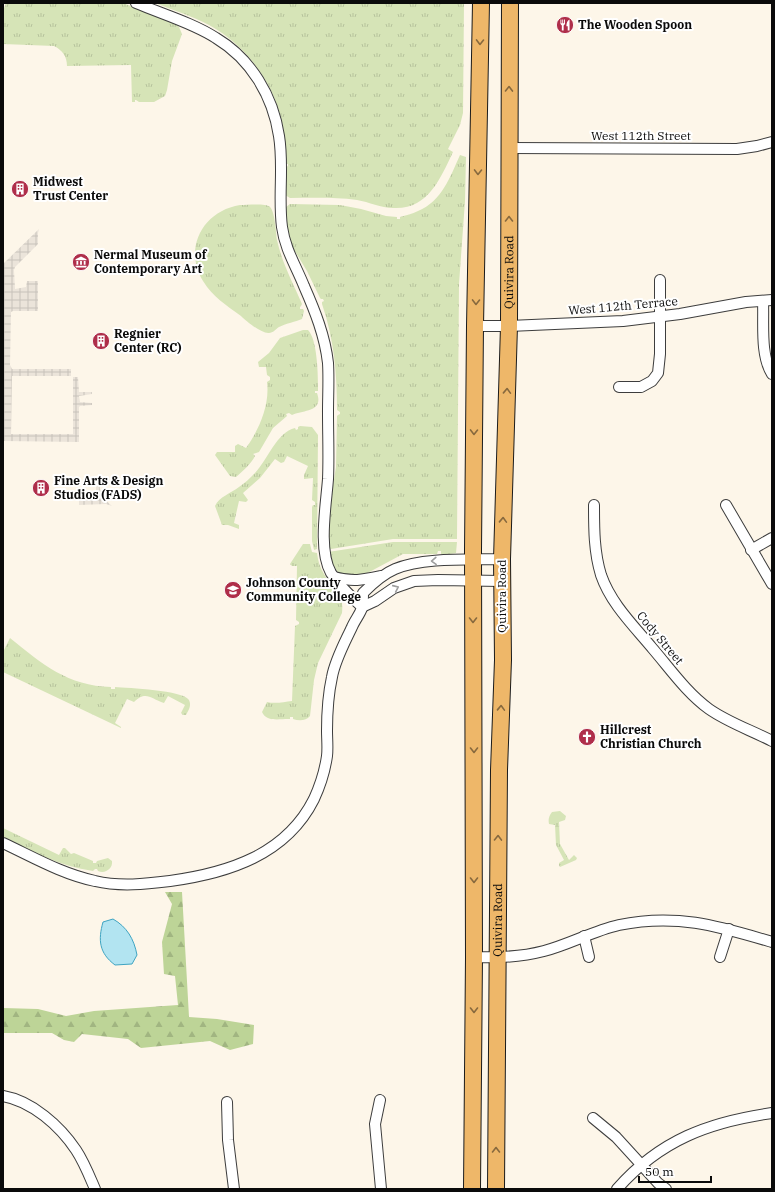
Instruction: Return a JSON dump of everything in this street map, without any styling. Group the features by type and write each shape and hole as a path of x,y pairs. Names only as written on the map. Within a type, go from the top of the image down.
{"main road":[{"name":"Quivira Road","path":"472,1189 474,957 473,560 480,3"},
{"name":"Quivira Road","path":"496,1189 502,559 509,326 510,3"}],"street":[{"path":"136,3 199,29 216,37 230,47 245,61 256,75 266,93 275,115 279,137 282,228 286,247 304,285 318,322 325,344 328,364 328,448 324,552 334,577 343,589 362,607"},
{"name":"West 112th Street","path":"509,148 737,149 772,142"},
{"path":"619,387 641,387 652,381 658,373 660,354 660,280"},
{"path":"768,300 764,352 767,364 772,374"},
{"name":"West 112th Terrace","path":"475,326 603,323 660,317 746,302 768,300"},
{"name":"Cody Street","path":"594,505 598,565 605,585 622,612 686,689 702,704 729,721 772,741"},
{"path":"726,506 772,584"},
{"path":"752,550 772,538"},
{"path":"3,843 69,874 96,882 123,885 157,883 192,878 245,863 266,852 286,836 302,819 314,799 322,777 327,755 328,697 332,675 352,626 362,607 363,593 376,580 384,575 395,569 419,562 502,559"},
{"path":"334,577 348,580 358,580 384,575"},
{"path":"362,607 375,601 394,588 414,581 502,581"},
{"path":"474,957 497,958 519,956 543,951 584,936 619,926 653,921 692,922 729,929 772,942"},
{"path":"720,957 729,929"},
{"path":"584,936 589,957"},
{"path":"3,1096 14,1098 44,1116 62,1132 76,1149 95,1189"},
{"path":"380,1100 375,1124 380,1189"},
{"path":"227,1102 228,1140 234,1189"},
{"path":"617,1189 630,1174 664,1147 694,1132 743,1117 772,1113"},
{"path":"593,1118 616,1137 641,1165 666,1189"}],"green space":[{"path":"6,3 123,3 176,24 182,34 172,61 165,96 154,102 139,102 135,100 135,102 132,102 131,65 67,66 64,54 54,46 3,44 3,11"},
{"path":"155,3 464,3 463,113 460,125 448,149 453,152 438,182 424,198 415,204 405,207 388,208 349,199 290,198 285,195 286,167 288,164 285,164 285,141 283,127 279,111 266,81 247,55 223,34 196,19"},
{"path":"460,155 466,157 465,201 459,284 457,539 393,539 331,549 328,548 329,510 336,467 337,416 340,414 337,410 334,356 322,304 324,301 320,298 307,271 290,243 286,223 286,207 290,204 340,205 386,216 397,217 397,219 400,219 400,217 426,207 439,195 453,172"},
{"path":"240,205 265,205 270,207 272,210 277,240 282,257 302,304 300,309 303,309 304,311 302,319 279,327 270,333 266,333 254,327 220,300 207,287 197,269 195,256 196,244 200,233 207,223 216,215 227,209"},
{"path":"303,330 308,330 311,334 315,348 318,391 315,391 315,393 317,393 318,404 307,411 292,415 289,413 286,414 287,416 273,428 259,452 253,454 255,456 249,465 236,477 230,476 215,455 217,452 235,452 235,446 238,444 246,448 259,425 265,408 267,399 267,382 270,380 270,377 267,375 266,367 259,367 258,362 269,353 280,338"},
{"path":"300,426 312,427 318,435 317,549 314,550 312,541 312,507 315,505 315,502 312,500 313,478 304,479 308,466 287,456 284,462 281,463 275,459 260,478 243,493 248,500 246,502 239,501 234,523 239,525 239,529 228,525 222,525 215,506 217,503 255,473 283,435 295,428 296,430 298,429"},
{"path":"393,542 457,542 456,553 441,554 441,551 438,551 437,554 403,554 360,577 340,574 331,563 328,552"},
{"path":"303,544 310,544 312,552 317,553 319,564 323,572 340,596 342,601 342,613 318,663 314,680 310,716 302,720 293,719 293,717 290,717 290,719 270,719 262,712 267,702 276,703 292,701 295,626 299,624 299,622 296,620 297,566 292,566 290,564"},
{"path":"10,638 45,665 69,678 96,686 111,687 111,689 115,689 115,687 131,688 177,694 189,700 189,708 186,715 183,715 181,713 185,705 168,696 164,703 149,696 138,698 134,702 127,699 115,723 121,728 3,672 3,652"},
{"path":"560,811 566,816 565,820 559,822 560,844 569,860 574,855 577,858 576,860 560,867 559,863 564,860 556,845 555,825 549,824 549,816 552,812"},
{"path":"3,828 59,855 63,848 65,848 71,854 74,853 93,861 93,863 108,858 112,861 112,864 108,870 103,872 98,871 97,869 93,871 69,866 36,853 3,837"},
{"path":"165,892 182,892 189,1017 217,1019 254,1025 253,1044 230,1050 210,1041 141,1048 128,1039 82,1034 74,1042 64,1040 52,1033 3,1033 3,1008 38,1009 66,1016 94,1011 178,1005 175,976 164,974 162,942 172,904"}],"shaded area":[{"path":"39,229 38,244 15,267 14,270 15,289 26,287 27,281 38,281 38,311 11,312 10,365 12,369 71,369 71,376 12,376 11,434 73,434 73,377 78,377 79,392 92,392 92,394 79,396 80,402 92,403 92,405 79,407 79,442 3,441 3,264"},
{"path":"96,479 99,479 102,497 112,506 106,504 79,505 79,496 90,495 96,490"}],"water":[{"path":"113,919 126,930 134,944 137,955 132,964 115,965 103,951 100,940 103,922"}],"place":[{"name":"The Wooden Spoon","path":"565,25"},
{"name":"Midwest Trust Center","path":"20,189"},
{"name":"Nermal Museum of Contemporary Art","path":"81,262"},
{"name":"Regnier Center (RC)","path":"101,341"},
{"name":"Fine Arts & Design Studios (FADS)","path":"41,488"},
{"name":"Johnson County Community College","path":"233,590"},
{"name":"Hillcrest Christian Church","path":"587,737"}]}
